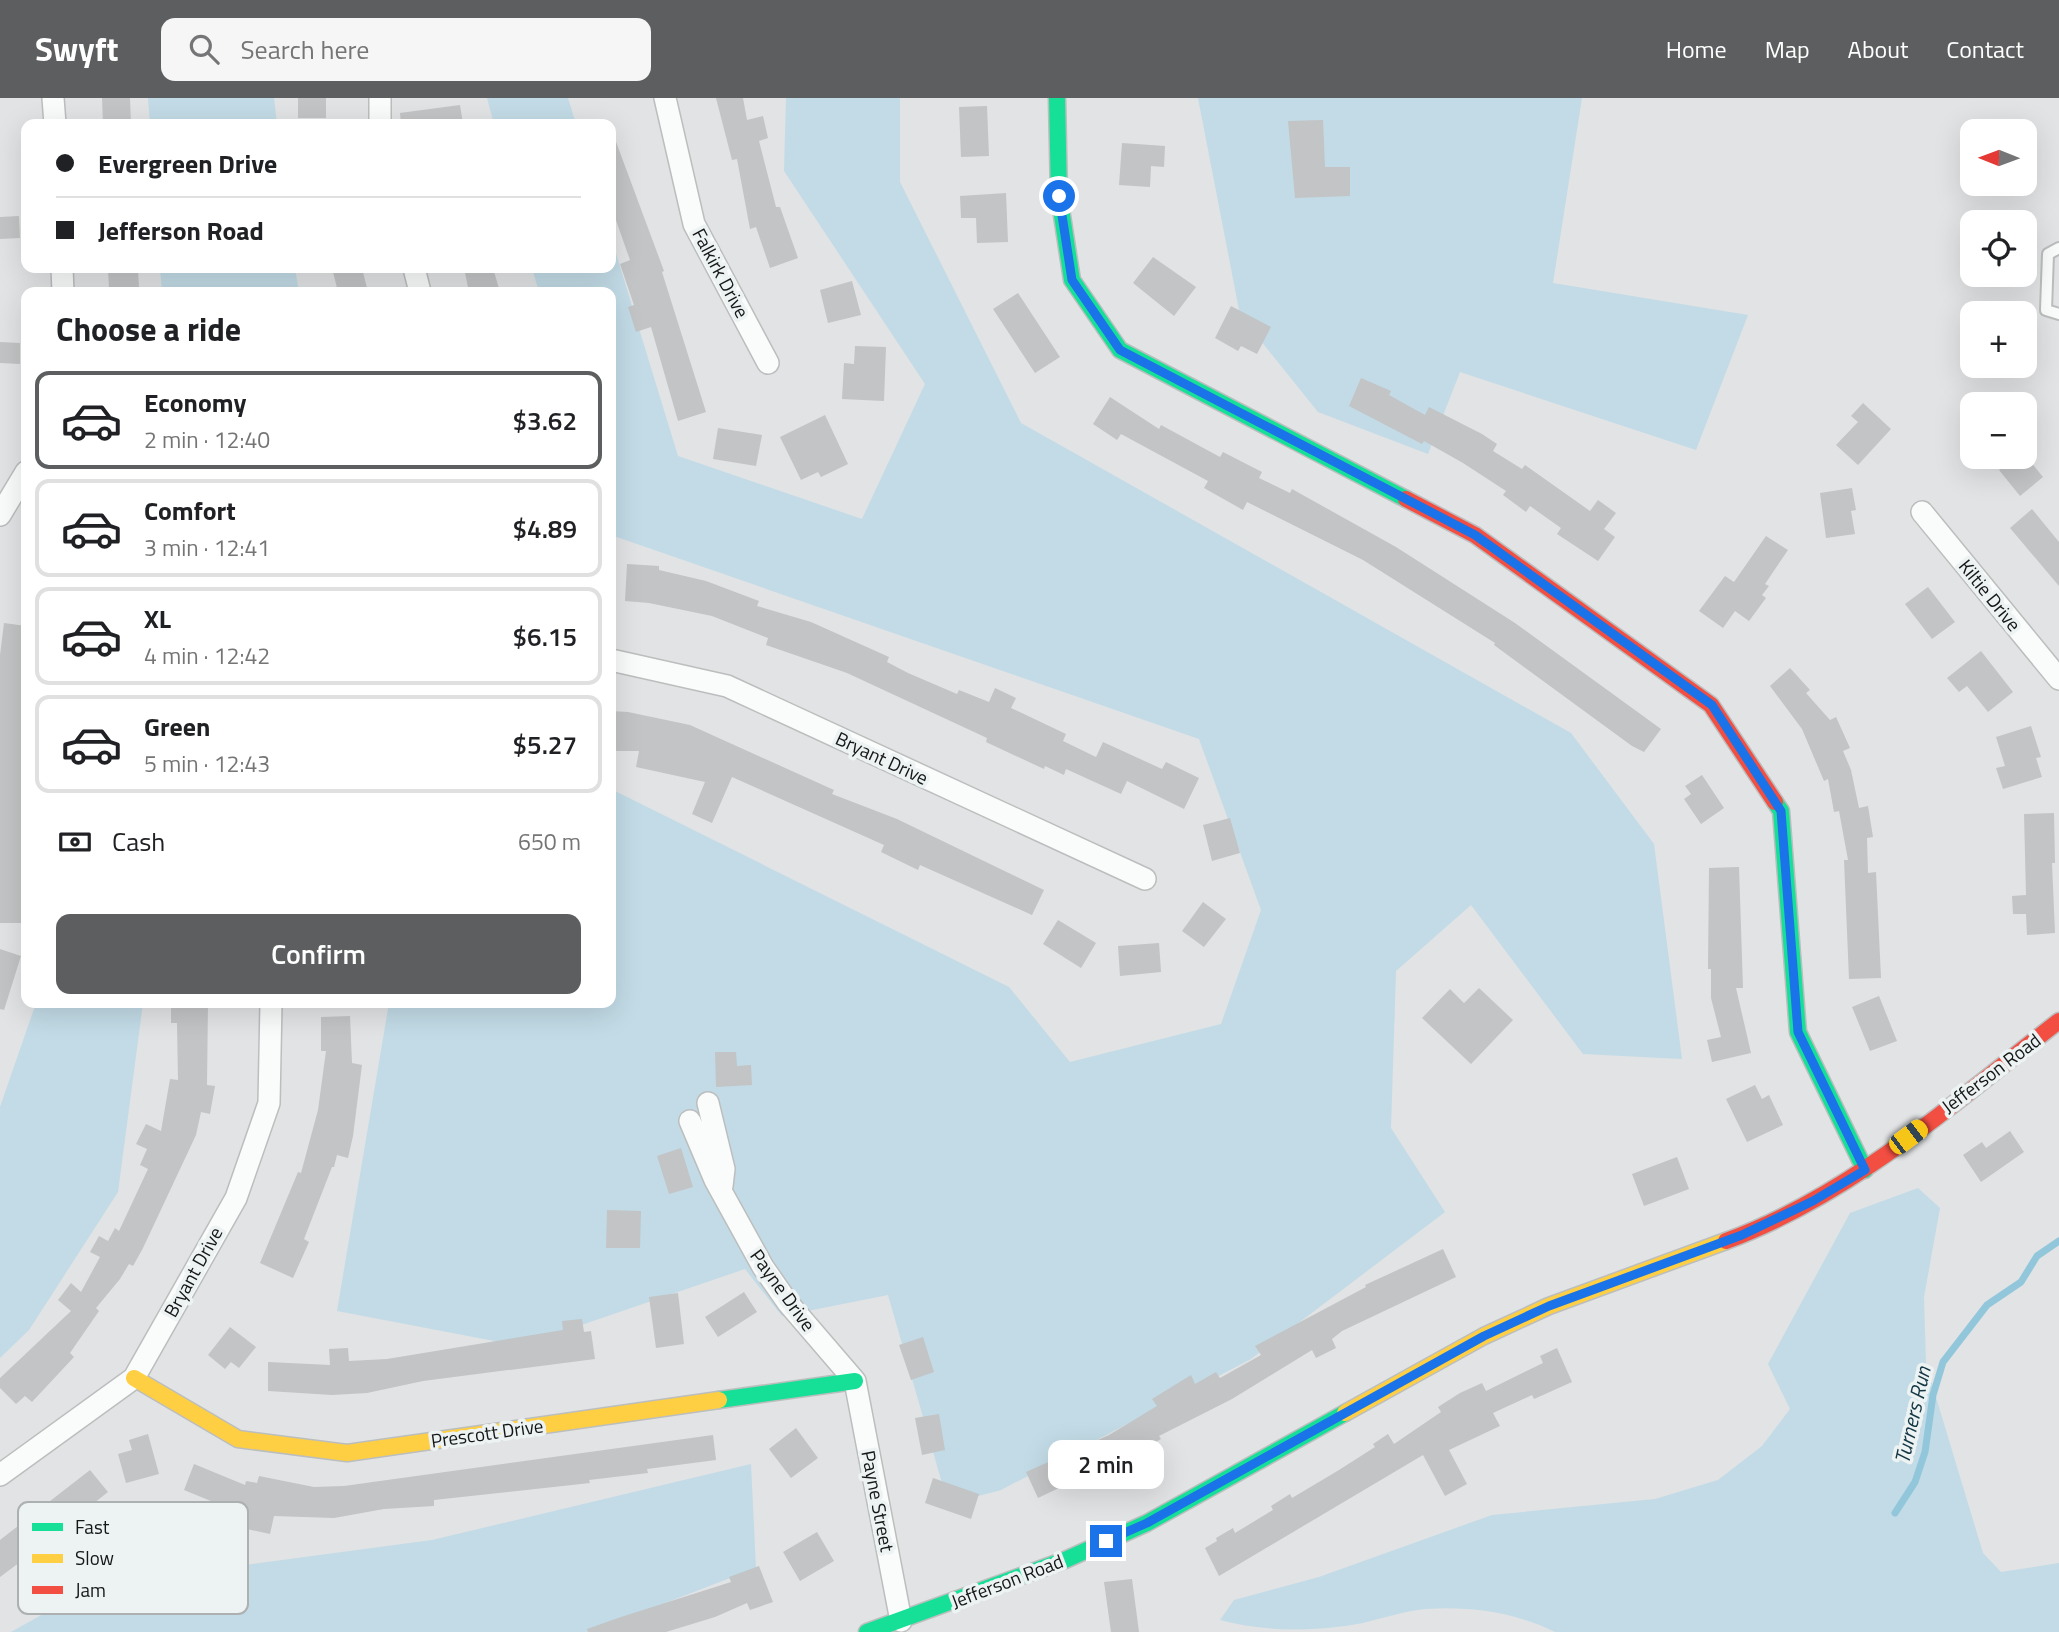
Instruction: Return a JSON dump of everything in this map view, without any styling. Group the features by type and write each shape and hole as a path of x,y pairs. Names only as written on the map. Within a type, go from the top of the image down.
{"street":[{"path":"53,98 55,119"},
{"path":"380,98 380,119"},
{"name":"Falkirk Drive","path":"666,98 694,224 768,363"},
{"path":"1057,98 1059,196 1072,280 1120,350 1475,535 1712,705 1781,811 1798,1032 1865,1170"},
{"path":"0,514 21,480"},
{"name":"Kiltie Drive","path":"1922,512 2059,679"},
{"name":"Bryant Drive","path":"616,661 727,686 1145,878"},
{"name":"Bryant Drive","path":"0,1475 134,1378 236,1198 269,1103 271,1008"},
{"name":"Jefferson Road","path":"867,1632 910,1625 1147,1523 1484,1336 1549,1306 1742,1235 1813,1201 1865,1170 2059,1021"},
{"name":"Payne Drive","path":"708,1103 724,1169 721,1192"},
{"name":"Payne Drive","path":"690,1121 721,1192 763,1267 788,1303 855,1381"},
{"name":"Prescott Drive","path":"134,1378 238,1439 347,1453 855,1381"},
{"name":"Payne Street","path":"855,1381 910,1625"}],"lane":[{"path":"2059,248 2048,254 2046,310 2059,314"}],"shaded area":[{"path":"148,98 274,98 276,119 150,119"},
{"path":"487,98 568,98 574,119 493,119"},
{"path":"786,98 900,98 900,182 1021,423 1571,733 1654,844 1682,1059 1583,1054 1471,905 1396,971 1391,1128 1445,1212 1251,1359 1001,1490 948,1504 888,1295 782,1316 745,1269 520,1346 337,1311 388,1008 616,1008 616,791 1009,987 1070,1062 1221,1024 1261,910 1199,739 616,537 616,287 538,287 533,273 616,273 616,253 678,456 862,519 925,384 784,171"},
{"path":"1198,98 1582,98 1553,283 1748,315 1696,450 1460,372 1428,454 1318,412 1240,315"},
{"path":"160,273 296,273 298,287 162,287"},
{"path":"34,1008 142,1008 118,1192 29,1330 0,1358 0,1107"},
{"path":"1918,1188 1940,1208 1924,1297 1926,1364 1983,1553 2001,1572 2059,1563 2059,1632 1555,1632 1508,1615 1442,1608 1417,1610 1363,1623 1309,1629 1273,1629 1220,1620 1234,1600 1319,1577 1492,1515 1655,1499 1718,1480 1762,1446 1790,1409 1768,1364 1850,1213"},
{"path":"751,1464 756,1568 590,1632 11,1632 43,1614 248,1614 248,1565 432,1540"}],"building":[{"path":"102,98 130,98 131,119 103,119"},
{"path":"298,98 326,98 326,118 298,118"},
{"path":"716,98 743,98 747,120 763,116 768,138 759,141 776,207 780,207 798,258 770,268 756,227 750,229 737,159 732,160"},
{"path":"460,105 462,119 401,119 400,113"},
{"path":"987,106 989,156 961,157 959,107"},
{"path":"1323,120 1325,167 1350,167 1350,196 1295,198 1288,121"},
{"path":"616,142 664,271 662,272 706,412 678,421 651,327 636,332 628,307 634,305 620,264 630,260 616,220"},
{"path":"1122,143 1165,146 1164,167 1151,166 1150,187 1119,185"},
{"path":"1006,193 1008,242 977,243 976,218 961,218 960,196"},
{"path":"19,216 20,238 0,239 0,217"},
{"path":"1153,257 1196,287 1174,316 1133,283"},
{"path":"108,273 138,273 139,287 109,287"},
{"path":"333,273 363,273 367,287 337,287"},
{"path":"465,273 494,273 499,287 468,287"},
{"path":"852,281 861,315 828,323 820,290"},
{"path":"1018,293 1060,357 1035,373 993,309"},
{"path":"1231,306 1271,327 1257,354 1241,346 1238,351 1215,338"},
{"path":"0,342 20,343 20,364 0,363"},
{"path":"855,346 886,347 884,401 842,399 844,363 854,364"},
{"path":"1361,378 1391,391 1389,395 1425,415 1429,407 1482,434 1497,444 1493,451 1522,469 1525,465 1590,511 1598,500 1616,513 1604,529 1615,537 1598,561 1557,534 1561,528 1530,506 1526,512 1503,495 1506,491 1463,463 1424,441 1422,444 1349,406"},
{"path":"1110,397 1159,429 1161,425 1220,457 1223,452 1262,472 1259,478 1290,493 1292,489 1396,547 1515,623 1661,729 1644,752 1632,746 1494,645 1495,643 1363,560 1247,502 1243,510 1204,488 1208,481 1121,434 1117,440 1093,424"},
{"path":"1863,403 1891,429 1858,465 1836,445 1858,422 1851,416"},
{"path":"825,415 848,464 821,477 818,472 801,480 780,437"},
{"path":"718,428 762,435 756,466 713,459"},
{"path":"2036,469 2043,477 2020,496 1999,470"},
{"path":"1852,488 1856,510 1851,511 1855,534 1826,538 1820,493"},
{"path":"2032,509 2059,542 2059,586 2010,528"},
{"path":"1766,536 1788,550 1765,584 1769,586 1762,595 1766,598 1749,621 1735,611 1723,628 1699,611 1725,576 1734,582"},
{"path":"627,564 659,566 659,570 706,581 759,601 757,606 811,622 889,657 887,662 957,694 959,690 989,702 995,688 1016,698 1011,708 1066,734 1063,741 1096,757 1103,742 1162,769 1166,762 1199,778 1184,809 1127,781 1121,794 1066,769 1064,775 1045,766 1044,769 986,742 987,738 847,673 766,645 768,638 712,616 649,603 625,601"},
{"path":"1928,587 1955,622 1932,639 1905,604"},
{"path":"4,623 21,625 21,923 0,923 0,655"},
{"path":"1981,651 2013,692 1988,712 1967,686 1959,692 1947,678"},
{"path":"1790,668 1810,690 1806,693 1830,720 1836,717 1850,748 1843,751 1851,770 1859,808 1868,806 1873,837 1867,838 1868,873 1876,872 1881,978 1849,979 1844,860 1848,860 1839,811 1834,812 1828,779 1824,781 1802,729 1770,686"},
{"path":"616,711 690,725 834,790 832,794 897,819 1044,890 1032,915 920,865 918,870 881,852 884,845 732,777 712,823 692,814 705,782 636,767 639,751 616,751"},
{"path":"2031,726 2041,757 2036,758 2042,777 2003,789 1996,768 2005,766 1996,737"},
{"path":"1702,775 1724,808 1701,824 1684,799 1691,794 1685,786"},
{"path":"2054,813 2055,863 2052,863 2055,933 2027,935 2026,914 2013,914 2012,896 2026,895 2024,814"},
{"path":"1230,818 1240,853 1212,861 1203,825"},
{"path":"1739,867 1743,988 1736,988 1751,1053 1712,1062 1707,1040 1721,1037 1711,998 1711,969 1708,969 1709,868"},
{"path":"1203,902 1226,919 1204,947 1182,931"},
{"path":"1058,920 1096,943 1081,968 1043,944"},
{"path":"1159,943 1161,972 1120,976 1118,946"},
{"path":"0,949 21,956 4,1010 0,1009"},
{"path":"1479,988 1513,1020 1471,1064 1422,1018 1450,989 1464,1003"},
{"path":"1879,996 1897,1041 1870,1051 1852,1007"},
{"path":"171,1008 208,1008 207,1085 215,1086 210,1114 201,1112 196,1135 143,1248 133,1266 129,1264 96,1308 99,1311 70,1353 74,1357 32,1402 25,1396 16,1404 0,1388 0,1378 71,1311 58,1300 71,1283 81,1292 100,1257 90,1252 99,1236 108,1241 115,1228 119,1231 148,1169 140,1165 147,1149 136,1144 146,1124 161,1131 170,1079 178,1080 177,1023 171,1023"},
{"path":"350,1016 352,1063 362,1065 353,1136 348,1158 337,1155 304,1239 309,1242 293,1278 260,1263 298,1172 301,1173 318,1110 326,1051 321,1051 321,1017"},
{"path":"715,1052 736,1052 737,1066 751,1065 752,1085 716,1087"},
{"path":"1755,1085 1762,1099 1769,1095 1783,1125 1747,1142 1726,1099"},
{"path":"2010,1131 2024,1152 1981,1182 1963,1155 1982,1142 1986,1148"},
{"path":"681,1148 693,1187 669,1194 657,1156"},
{"path":"1677,1157 1689,1189 1644,1206 1632,1174"},
{"path":"607,1210 641,1211 640,1248 606,1248"},
{"path":"1443,1249 1456,1277 1342,1331 1332,1339 1336,1348 1316,1358 1312,1350 1232,1399 1159,1436 1161,1439 1111,1468 1109,1464 1038,1498 1026,1472 1109,1435 1157,1406 1152,1399 1191,1375 1195,1384 1216,1372 1220,1378 1261,1355 1255,1346 1366,1287 1365,1285"},
{"path":"744,1292 757,1312 718,1337 705,1317"},
{"path":"678,1293 684,1344 656,1348 649,1297"},
{"path":"582,1319 584,1332 591,1331 595,1359 423,1381 367,1393 332,1395 268,1391 268,1362 330,1365 329,1349 348,1348 349,1361 387,1359 563,1330 562,1321"},
{"path":"230,1327 256,1347 239,1368 231,1362 225,1369 208,1355"},
{"path":"923,1337 934,1372 911,1380 899,1345"},
{"path":"1557,1348 1572,1382 1534,1399 1532,1395 1493,1413 1500,1426 1449,1450 1467,1484 1445,1496 1423,1455 1219,1576 1205,1548 1217,1541 1216,1538 1233,1528 1235,1533 1273,1510 1271,1506 1290,1494 1292,1498 1375,1447 1373,1444 1388,1434 1394,1444 1441,1412 1438,1407 1460,1393 1482,1383 1486,1391 1543,1363 1540,1356"},
{"path":"939,1414 945,1450 922,1455 915,1418"},
{"path":"796,1428 818,1458 791,1478 769,1449"},
{"path":"148,1434 159,1474 126,1483 118,1454 132,1450 129,1440"},
{"path":"713,1435 716,1460 647,1469 648,1473 589,1480 590,1483 434,1500 434,1506 384,1509 334,1518 274,1516 270,1534 248,1529 248,1502 213,1502 184,1490 194,1464 245,1485 246,1481 257,1483 259,1476 314,1487 344,1486"},
{"path":"90,1470 108,1492 95,1502 49,1502"},
{"path":"933,1478 979,1494 971,1519 925,1503"},
{"path":"18,1526 18,1564 0,1577 0,1540"},
{"path":"817,1532 834,1561 800,1581 783,1552"},
{"path":"759,1566 773,1602 750,1610 747,1603 715,1617 666,1632 588,1632 587,1629 621,1617 731,1582 729,1577"},
{"path":"1132,1579 1139,1632 1111,1632 1104,1582"}],"waterway":[{"name":"Turners Run","path":"1895,1513 1915,1482 1925,1452 1933,1395 1943,1362 1987,1305 2021,1282 2037,1256 2059,1241"}],"traffic: fast":[{"path":"1057,98 1059,196 1072,280 1120,350 1406,499"},
{"path":"1775,802 1781,811 1798,1032 1865,1170"},
{"path":"719,1400 855,1381"},
{"path":"867,1632 1065,1560 1147,1523 1345,1413"}],"traffic: slow":[{"path":"1345,1413 1484,1336 1549,1306 1726,1241"},
{"path":"134,1378 238,1439 347,1453 719,1400"}],"traffic: jam":[{"path":"1406,499 1475,535 1711,705 1775,802"},
{"path":"1726,1241 1772,1222 1859,1173 1941,1114 2059,1021"}],"route":[{"path":"1059,196 1072,280 1120,350 1475,535 1712,705 1781,811 1798,1032 1865,1170 1813,1201 1742,1235 1549,1306 1484,1336 1420,1369 1147,1523 1106,1541"}]}
